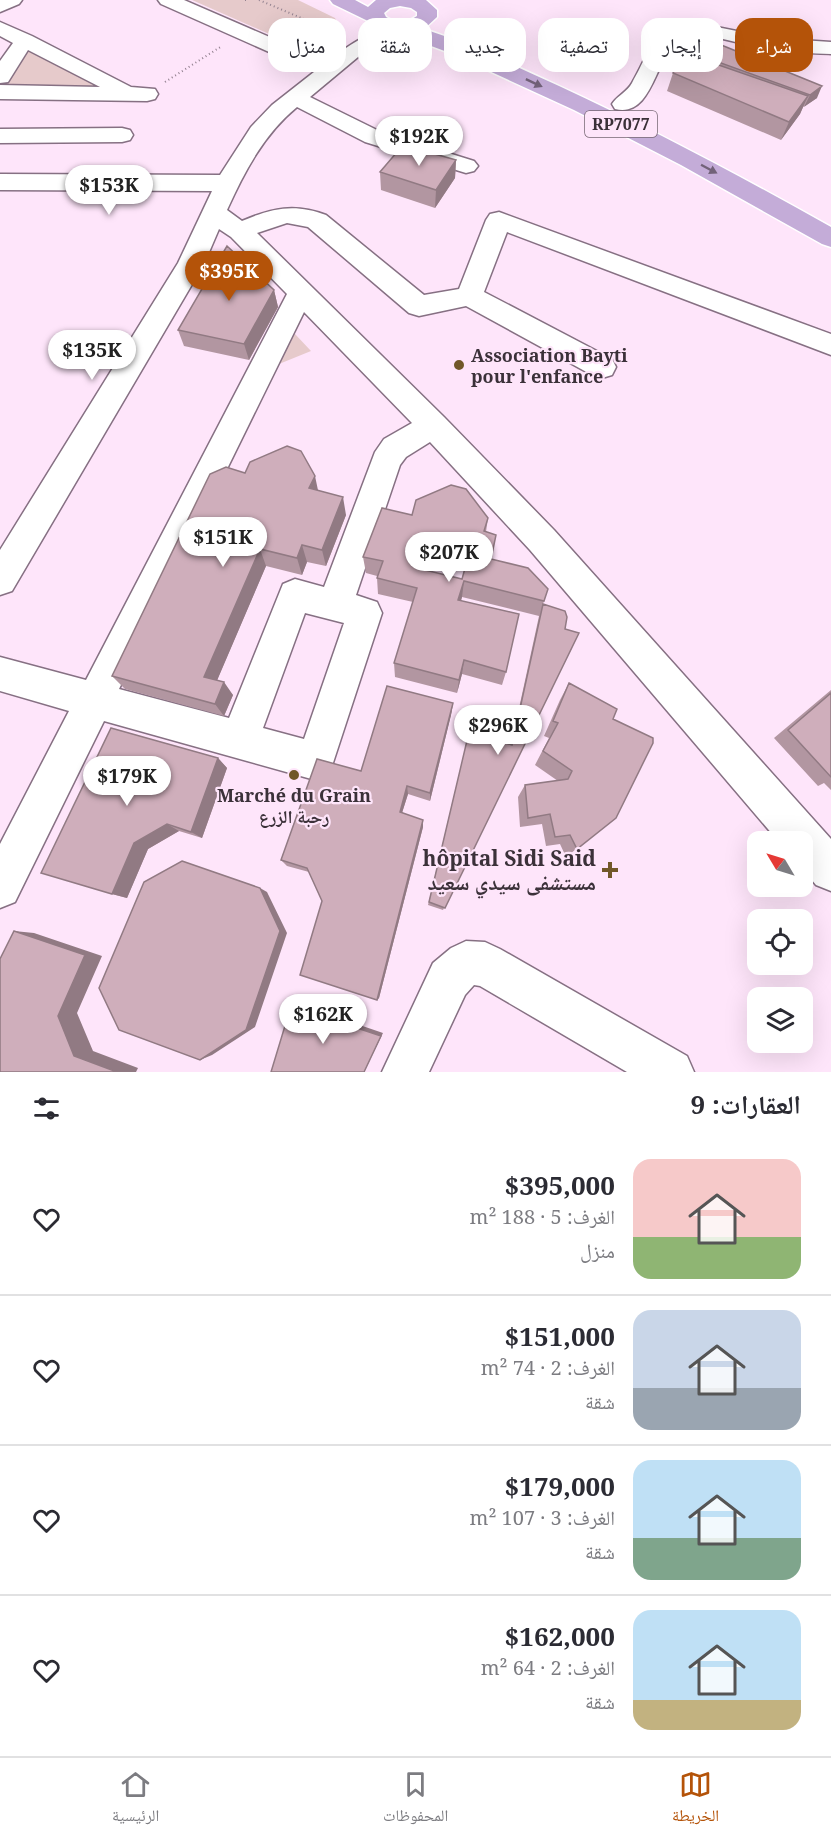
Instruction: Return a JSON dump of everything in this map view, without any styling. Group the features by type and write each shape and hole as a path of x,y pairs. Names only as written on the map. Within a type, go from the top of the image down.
{"main road":[{"name":"RP7077","path":"340,0 376,18 377,7 391,1 406,0 426,7 749,168"},
{"name":"RP7077","path":"432,39 460,49 598,113 739,185 831,238"},
{"path":"770,179 831,215"}],"street":[{"path":"0,6 12,0"},
{"path":"168,0 268,44"},
{"path":"0,28 138,93"},
{"path":"623,104 639,90 664,41 670,36 679,32 702,30 735,38"},
{"path":"0,77 25,40"},
{"path":"351,53 358,43"},
{"path":"813,46 831,48"},
{"path":"346,57 358,49"},
{"path":"813,64 820,66"},
{"path":"0,579 191,264 220,199 259,132 294,98 326,72"},
{"path":"0,92 138,93"},
{"path":"294,98 319,108 373,137 466,166"},
{"path":"0,136 122,135"},
{"path":"0,182 220,199"},
{"path":"0,194 92,194 220,199"},
{"path":"220,199 240,231 433,425 542,540 831,870"},
{"path":"240,231 285,214 305,214 317,221 419,306 469,296 602,366"},
{"path":"469,296 499,220 831,345"},
{"path":"0,887 301,292"},
{"path":"335,605 386,461 395,448 433,425"},
{"path":"0,674 315,761 365,613 295,595 239,740"},
{"path":"405,1072 449,980 466,963 485,964 671,1072"}],"path":[{"path":"258,0 299,18"},
{"path":"138,93 242,33"}],"shaded area":[{"path":"192,0 298,0 335,18 268,18 268,33"},
{"path":"27,45 110,88 2,87"},
{"path":"295,334 311,351 279,364 292,335"}],"building":[{"path":"723,46 735,51 735,68 723,64"},
{"path":"723,66 808,96 789,122 673,73 723,72"},
{"path":"746,72 788,72 822,86 810,95"},
{"path":"403,145 456,160 436,190 380,172"},
{"path":"227,246 274,290 244,344 178,330"},
{"path":"287,446 301,451 315,476 309,488 343,497 322,550 302,545 297,558 260,549 204,677 224,682 215,704 112,676 210,474 226,467 245,473 250,462"},
{"path":"451,485 466,489 488,518 484,531 496,535 491,559 528,568 548,589 544,601 464,581 458,600 519,614 506,672 464,660 459,680 394,663 417,588 377,578 383,561 363,557 382,508 412,515 416,500","holes":["435,538 471,547 462,579 425,570"]},
{"path":"543,604 565,611 567,617 565,629 579,633 445,908 429,902 469,732 512,745"},
{"path":"569,683 617,709 613,719 653,738 653,743 616,818 577,849 570,835 555,837 550,814 528,818 525,785 568,779 572,771 543,751 558,723 553,721"},
{"path":"387,686 453,703 430,793 407,786 400,812 423,820 377,1000 300,975 322,901 307,868 281,860 317,759 361,771"},
{"path":"831,693 831,777 788,730"},
{"path":"111,728 218,758 191,832 167,824 134,843 112,894 41,873"},
{"path":"182,861 260,888 280,931 246,1030 200,1060 119,1030 99,988 144,882"},
{"path":"14,931 85,955 58,1016 74,1056 117,1072 0,1072 0,959"},
{"path":"291,1006 381,1036 364,1072 271,1072"}],"place":[{"name":"Association Bayti pour l'enfance","path":"459,365"},
{"name":"Marché du Grain رحبة الزرع","path":"294,775"},
{"name":"hôpital Sidi Said مستشفى سيدي سعيد","path":"610,870"}]}
